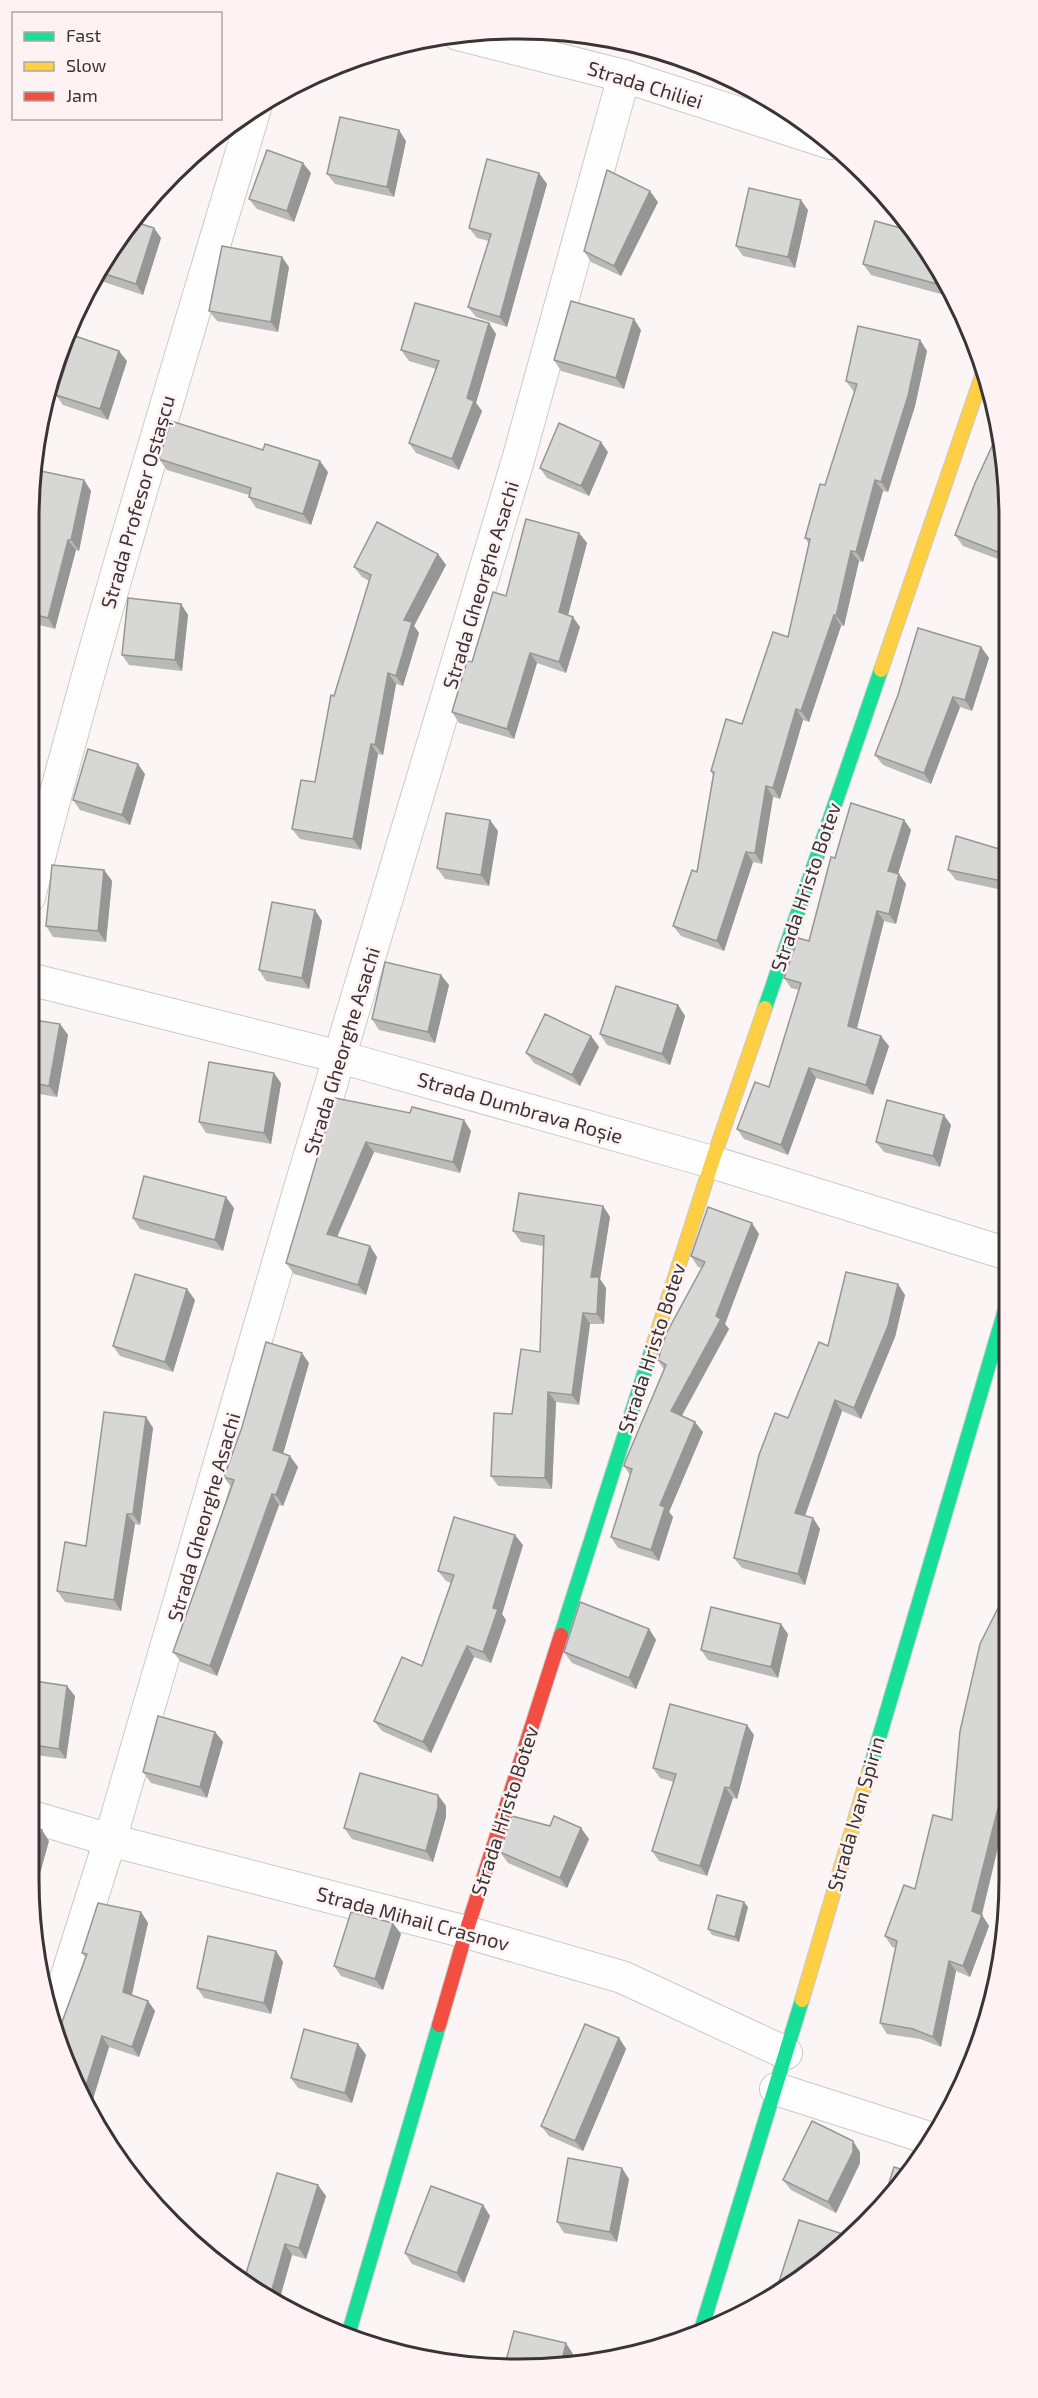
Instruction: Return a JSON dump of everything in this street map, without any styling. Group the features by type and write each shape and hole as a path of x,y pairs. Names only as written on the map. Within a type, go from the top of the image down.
{"street":[{"name":"Strada Chiliei","path":"483,40 624,76 807,135"},
{"name":"Strada Gheorghe Asachi","path":"57,2008 110,1840 518,460 624,76"},
{"name":"Strada Profesor Ostașcu","path":"39,854 141,491 251,121"},
{"name":"Strada Hristo Botev","path":"350,2328 466,1932 712,1162 979,383"},
{"name":"Strada Dumbrava Roșie","path":"39,982 340,1058 712,1162 999,1251"},
{"name":"Strada Ivan Spirin","path":"704,2322 776,2089 999,1331"},
{"name":"Strada Mihail Crasnov","path":"39,1819 110,1840 466,1932 622,1977 786,2053"},
{"path":"776,2089 924,2136"}],"building":[{"path":"340,117 399,130 387,187 327,174"},
{"path":"267,150 303,163 287,211 249,199"},
{"path":"487,159 539,173 500,317 468,307 491,234 469,228"},
{"path":"607,170 650,191 614,266 584,251"},
{"path":"749,188 801,200 788,257 736,246"},
{"path":"875,221 901,228 938,284 863,264"},
{"path":"141,224 154,228 136,284 106,274"},
{"path":"222,246 282,257 271,322 209,311"},
{"path":"571,301 634,319 616,378 554,360"},
{"path":"415,303 489,323 467,398 474,401 452,459 409,443 439,361 401,350"},
{"path":"858,326 920,340 908,396 881,482 875,480 856,552 851,551 836,616 834,615 801,711 796,709 773,788 766,786 755,853 746,852 717,941 673,926 692,870 697,872 714,772 711,771 726,719 742,724 773,632 788,637 810,539 805,538 820,484 825,485 857,384 846,381"},
{"path":"76,336 119,351 100,409 56,395"},
{"path":"171,421 263,450 265,444 320,461 303,514 249,497 251,488 159,459"},
{"path":"559,423 601,442 581,486 540,468"},
{"path":"993,444 998,488 999,552 955,535"},
{"path":"42,471 84,480 71,540 68,540 48,618 39,616"},
{"path":"526,519 579,533 559,612 573,617 559,662 530,653 507,729 452,712 467,661 472,662 493,592 506,596"},
{"path":"377,522 438,554 404,620 412,622 396,676 388,673 375,745 371,744 353,839 292,829 301,780 315,782 331,695 334,696 371,575 354,567"},
{"path":"128,598 181,604 175,660 122,655"},
{"path":"918,628 981,647 965,700 953,697 924,773 875,755 898,695"},
{"path":"88,749 138,764 122,815 73,800"},
{"path":"851,803 904,820 888,871 899,874 889,914 877,911 848,1026 881,1036 866,1085 809,1068 781,1145 737,1129 755,1082 769,1087 801,983 784,978 798,938 809,941 831,857 835,858"},
{"path":"446,813 490,820 481,875 437,868"},
{"path":"956,836 999,849 999,880 948,870"},
{"path":"52,865 104,870 98,931 46,926"},
{"path":"272,902 315,910 302,978 259,970"},
{"path":"385,962 441,975 428,1032 372,1019"},
{"path":"616,986 678,1005 662,1054 600,1034"},
{"path":"545,1014 591,1036 572,1075 526,1053"},
{"path":"39,1021 60,1024 49,1086 39,1084"},
{"path":"209,1062 274,1073 264,1133 199,1122"},
{"path":"335,1098 410,1113 412,1107 464,1120 453,1162 366,1142 327,1234 370,1246 358,1285 286,1263"},
{"path":"887,1100 944,1115 933,1156 876,1142"},
{"path":"144,1176 226,1197 215,1240 133,1218"},
{"path":"519,1193 603,1206 591,1277 599,1277 597,1314 583,1313 572,1395 548,1392 545,1478 491,1476 494,1413 512,1414 521,1349 540,1352 544,1236 513,1231"},
{"path":"708,1207 752,1223 716,1316 721,1319 671,1411 695,1422 660,1505 665,1507 651,1550 611,1537 632,1469 624,1466 625,1462 666,1365 658,1360 666,1334 705,1262 691,1256"},
{"path":"846,1272 898,1284 888,1326 854,1408 835,1400 795,1513 813,1518 798,1574 734,1558 759,1455 775,1413 788,1418 819,1342 828,1346"},
{"path":"135,1274 187,1289 165,1362 113,1346"},
{"path":"266,1342 302,1353 273,1450 290,1456 276,1495 272,1494 210,1666 173,1652 234,1480 224,1477 242,1427"},
{"path":"104,1412 146,1417 133,1514 127,1514 114,1600 57,1591 65,1542 86,1546"},
{"path":"454,1517 515,1535 493,1608 498,1609 483,1652 467,1646 423,1742 374,1721 402,1657 422,1666 454,1575 438,1571"},
{"path":"580,1602 649,1629 629,1678 564,1652"},
{"path":"999,1606 999,1808 972,1911 982,1915 963,1966 949,1961 933,2037 913,2029 880,2023 897,1941 885,1936 904,1885 915,1889 933,1815 952,1820 960,1731 980,1644"},
{"path":"711,1607 781,1624 771,1667 701,1650"},
{"path":"39,1682 67,1686 59,1749 39,1746"},
{"path":"670,1704 747,1725 730,1788 725,1787 700,1866 652,1851 676,1774 653,1768"},
{"path":"158,1716 215,1732 200,1787 143,1772"},
{"path":"360,1773 438,1795 438,1807 426,1851 344,1828"},
{"path":"512,1816 550,1826 554,1816 581,1828 560,1878 500,1852"},
{"path":"717,1895 744,1902 735,1937 708,1929"},
{"path":"98,1903 141,1912 123,1992 148,2001 132,2047 102,2036 86,2085 61,2024 87,1954 82,1953"},
{"path":"351,1912 393,1923 375,1979 334,1966"},
{"path":"208,1936 276,1951 264,2003 197,1988"},
{"path":"585,2024 619,2038 575,2141 541,2126"},
{"path":"304,2029 358,2044 345,2093 291,2078"},
{"path":"812,2121 853,2141 853,2152 828,2202 783,2180"},
{"path":"568,2158 622,2168 610,2232 557,2222"},
{"path":"894,2167 901,2169 900,2171 888,2185"},
{"path":"277,2173 318,2185 299,2248 285,2244 272,2290 246,2274"},
{"path":"431,2186 483,2205 457,2273 405,2253"},
{"path":"799,2220 842,2234 811,2260 779,2283"},
{"path":"514,2331 566,2343 563,2357 507,2359"}],"traffic: fast":[{"path":"765,1008 881,670"},
{"path":"869,1772 999,1331"},
{"path":"561,1635 652,1349"},
{"path":"704,2322 802,2000"},
{"path":"350,2328 439,2025"}],"traffic: slow":[{"path":"881,670 979,383"},
{"path":"652,1349 712,1162 765,1008"},
{"path":"802,2000 869,1772"}],"traffic: jam":[{"path":"439,2025 466,1932 561,1635"}]}
